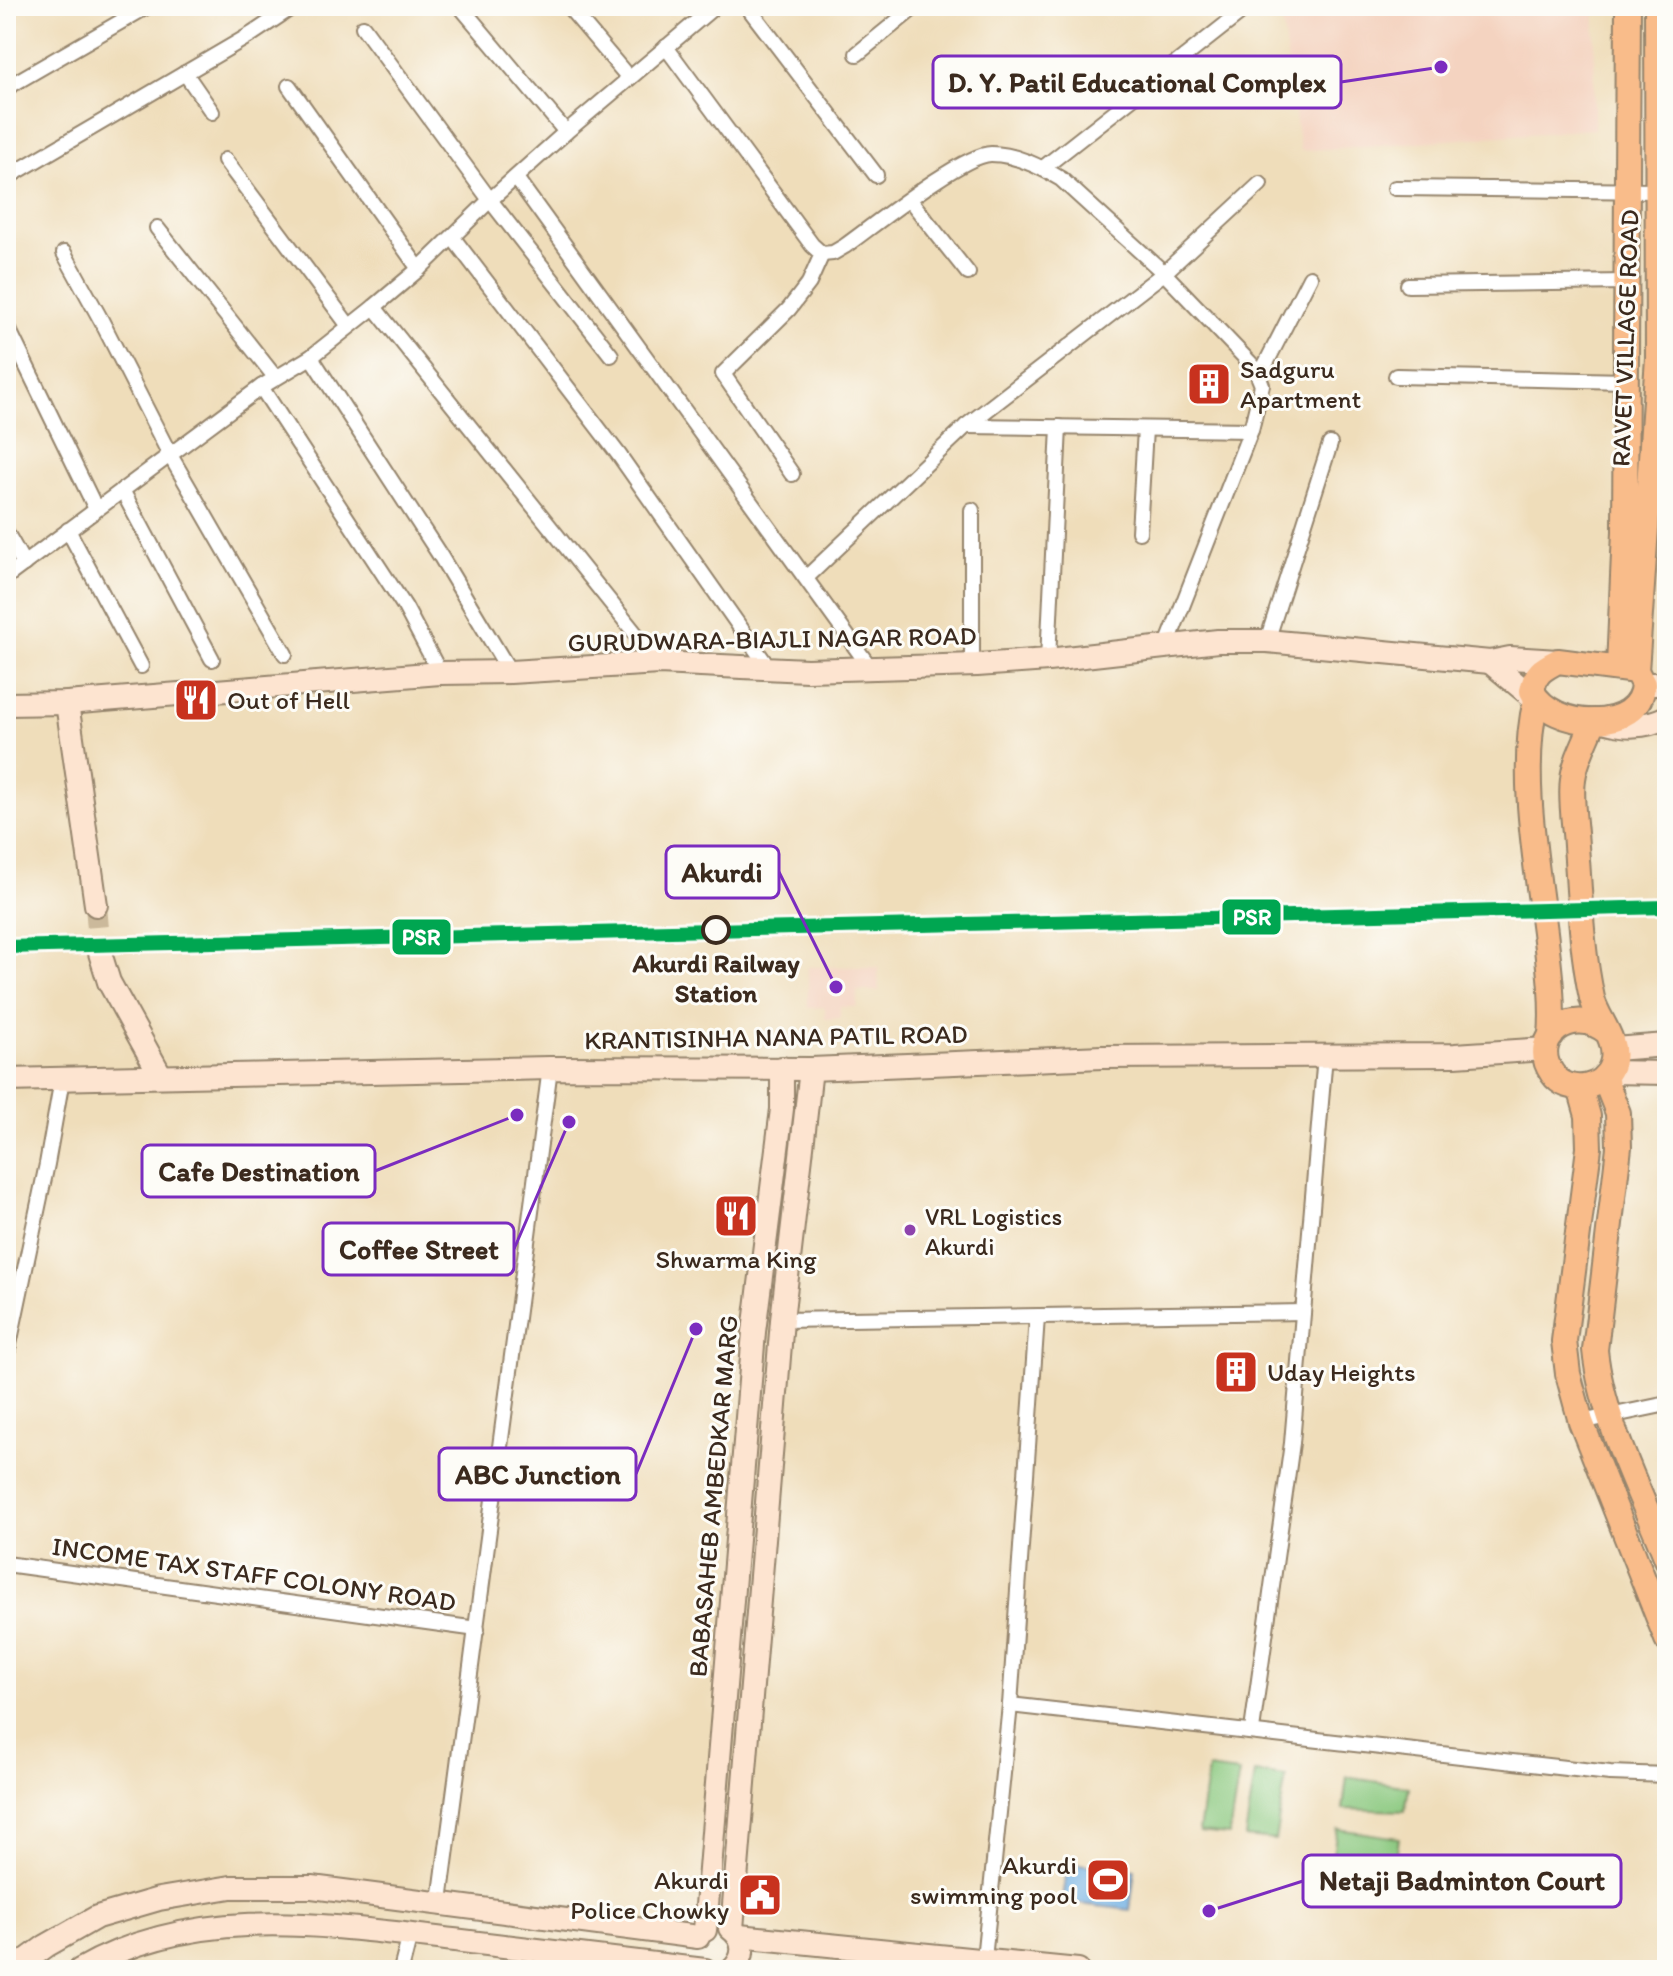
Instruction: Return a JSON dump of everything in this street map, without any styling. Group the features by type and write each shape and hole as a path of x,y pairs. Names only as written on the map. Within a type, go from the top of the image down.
{"main road":[{"name":"RAVET VILLAGE ROAD","path":"1628,6 1625,531 1641,676"},
{"name":"RAVET VILLAGE ROAD","path":"1641,676 1658,358 1662,188 1657,6"},
{"name":"GURUDWARA-BIAJLI NAGAR ROAD","path":"6,704 67,703 440,673 659,663 807,670 972,665 1048,660 1218,641 1267,641 1490,662 1510,658 1558,661"},
{"path":"1597,721 1632,710 1639,700 1641,676 1558,661 1539,671 1534,678 1532,691 1536,700 1529,729 1532,834 1549,960 1553,1020 1546,1061 1551,1072 1569,1086 1580,1088 1589,1086 1608,1057 1667,1045"},
{"path":"1490,662 1545,709 1560,716 1619,727 1634,727 1667,717"},
{"path":"67,703 96,905"},
{"path":"1597,721 1573,778 1584,958 1618,1113 1619,1147 1595,1350 1598,1377 1610,1416 1667,1559"},
{"path":"100,953 109,982 161,1076"},
{"path":"1548,1043 1557,1028 1577,1020 1598,1025 1608,1057"},
{"name":"KRANTISINHA NANA PATIL ROAD","path":"6,1080 550,1068 811,1069 1102,1057 1455,1055 1548,1043"},
{"path":"1608,1057 1667,1073"},
{"name":"BABASAHEB AMBEDKAR MARG","path":"705,1970 695,1955 701,1933 754,1332 782,1109 782,1068"},
{"name":"BABASAHEB AMBEDKAR MARG","path":"732,1970 742,1954 735,1932 782,1320 811,1069"},
{"path":"1580,1088 1588,1116 1589,1148 1564,1341 1568,1374 1581,1422 1667,1639"},
{"path":"13,1970 46,1946 97,1917 159,1899 231,1887 312,1887 701,1933 718,1925 735,1932 1078,1970"},
{"path":"80,1970 111,1952 168,1936 234,1924 310,1924 705,1970"}],"street":[{"path":"6,88 148,6"},
{"path":"6,178 294,6"},
{"path":"460,6 566,132"},
{"path":"568,6 629,78"},
{"path":"747,6 876,175"},
{"path":"857,54 916,6"},
{"path":"6,577 261,387 311,357 374,307 706,9"},
{"path":"1043,168 1239,14"},
{"path":"363,27 490,200 611,355"},
{"path":"666,47 812,245 822,254 833,253 845,246 966,160 990,154 1015,158 1043,168 1061,179 1164,273 1260,375 1262,385 1251,430 1167,645"},
{"path":"185,73 212,112"},
{"path":"289,86 419,269"},
{"path":"225,160 349,326"},
{"path":"516,178 869,666"},
{"path":"807,577 966,426 1164,273 1260,184"},
{"path":"1395,188 1662,188"},
{"path":"910,200 968,273"},
{"path":"157,228 275,377"},
{"path":"453,238 619,455 768,667"},
{"path":"64,253 170,455 285,654"},
{"path":"792,474 723,374 789,309 809,283 822,254"},
{"path":"1260,375 1310,277"},
{"path":"1408,285 1627,282"},
{"path":"374,307 659,663"},
{"path":"6,324 96,509"},
{"path":"311,357 441,557 510,672"},
{"path":"1396,376 1627,381"},
{"path":"261,387 405,607 440,673"},
{"path":"966,426 1251,430"},
{"path":"1048,660 1059,427"},
{"path":"1139,532 1145,429"},
{"path":"1267,641 1330,444"},
{"path":"122,490 212,659"},
{"path":"972,510 972,665"},
{"path":"68,530 141,666"},
{"path":"6,532 24,564"},
{"path":"1252,1730 1292,1443 1325,1055"},
{"name":"INCOME TAX STAFF COLONY ROAD","path":"6,1564 477,1629 550,1068"},
{"path":"6,1359 62,1079"},
{"path":"782,1320 1303,1312"},
{"path":"984,1959 1010,1705 1037,1317"},
{"path":"1581,1422 1667,1404"},
{"path":"440,1901 477,1629"},
{"path":"1010,1705 1252,1730 1610,1773 1667,1775"},
{"path":"401,1970 410,1935"}],"shaded area":[{"path":"1280,6 1595,6 1594,129 1300,151"},
{"path":"808,967 878,967 879,991 857,991 857,1007 840,1007 840,1018 825,1019 825,1007 808,1008"}],"green space":[{"path":"1208,1769 1239,1773 1229,1835 1199,1832"},
{"path":"1255,1773 1286,1777 1275,1840 1245,1837"},
{"path":"1347,1777 1409,1787 1405,1811 1343,1809"},
{"path":"1337,1829 1399,1838 1395,1863 1332,1860"}],"water":[{"path":"1067,1863 1135,1870 1130,1910 1063,1902"}],"tunnel":[{"path":"96,905 100,953"}],"transit line":[{"name":"PSR","path":"6,947 1667,907"}],"place":[{"name":"D. Y. Patil Educational Complex","path":"1441,67"},
{"name":"Sadguru Apartment","path":"1209,384"},
{"name":"Out of Hell","path":"196,700"},
{"name":"Akurdi Railway Station","path":"716,930"},
{"name":"Akurdi","path":"836,987"},
{"name":"Cafe Destination","path":"517,1115"},
{"name":"Coffee Street","path":"569,1122"},
{"name":"Shwarma King","path":"736,1216"},
{"name":"VRL Logistics Akurdi","path":"910,1230"},
{"name":"ABC Junction","path":"696,1329"},
{"name":"Uday Heights","path":"1236,1372"},
{"name":"Akurdi swimming pool","path":"1108,1880"},
{"name":"Akurdi Police Chowky","path":"760,1895"},
{"name":"Netaji Badminton Court","path":"1209,1911"}]}
